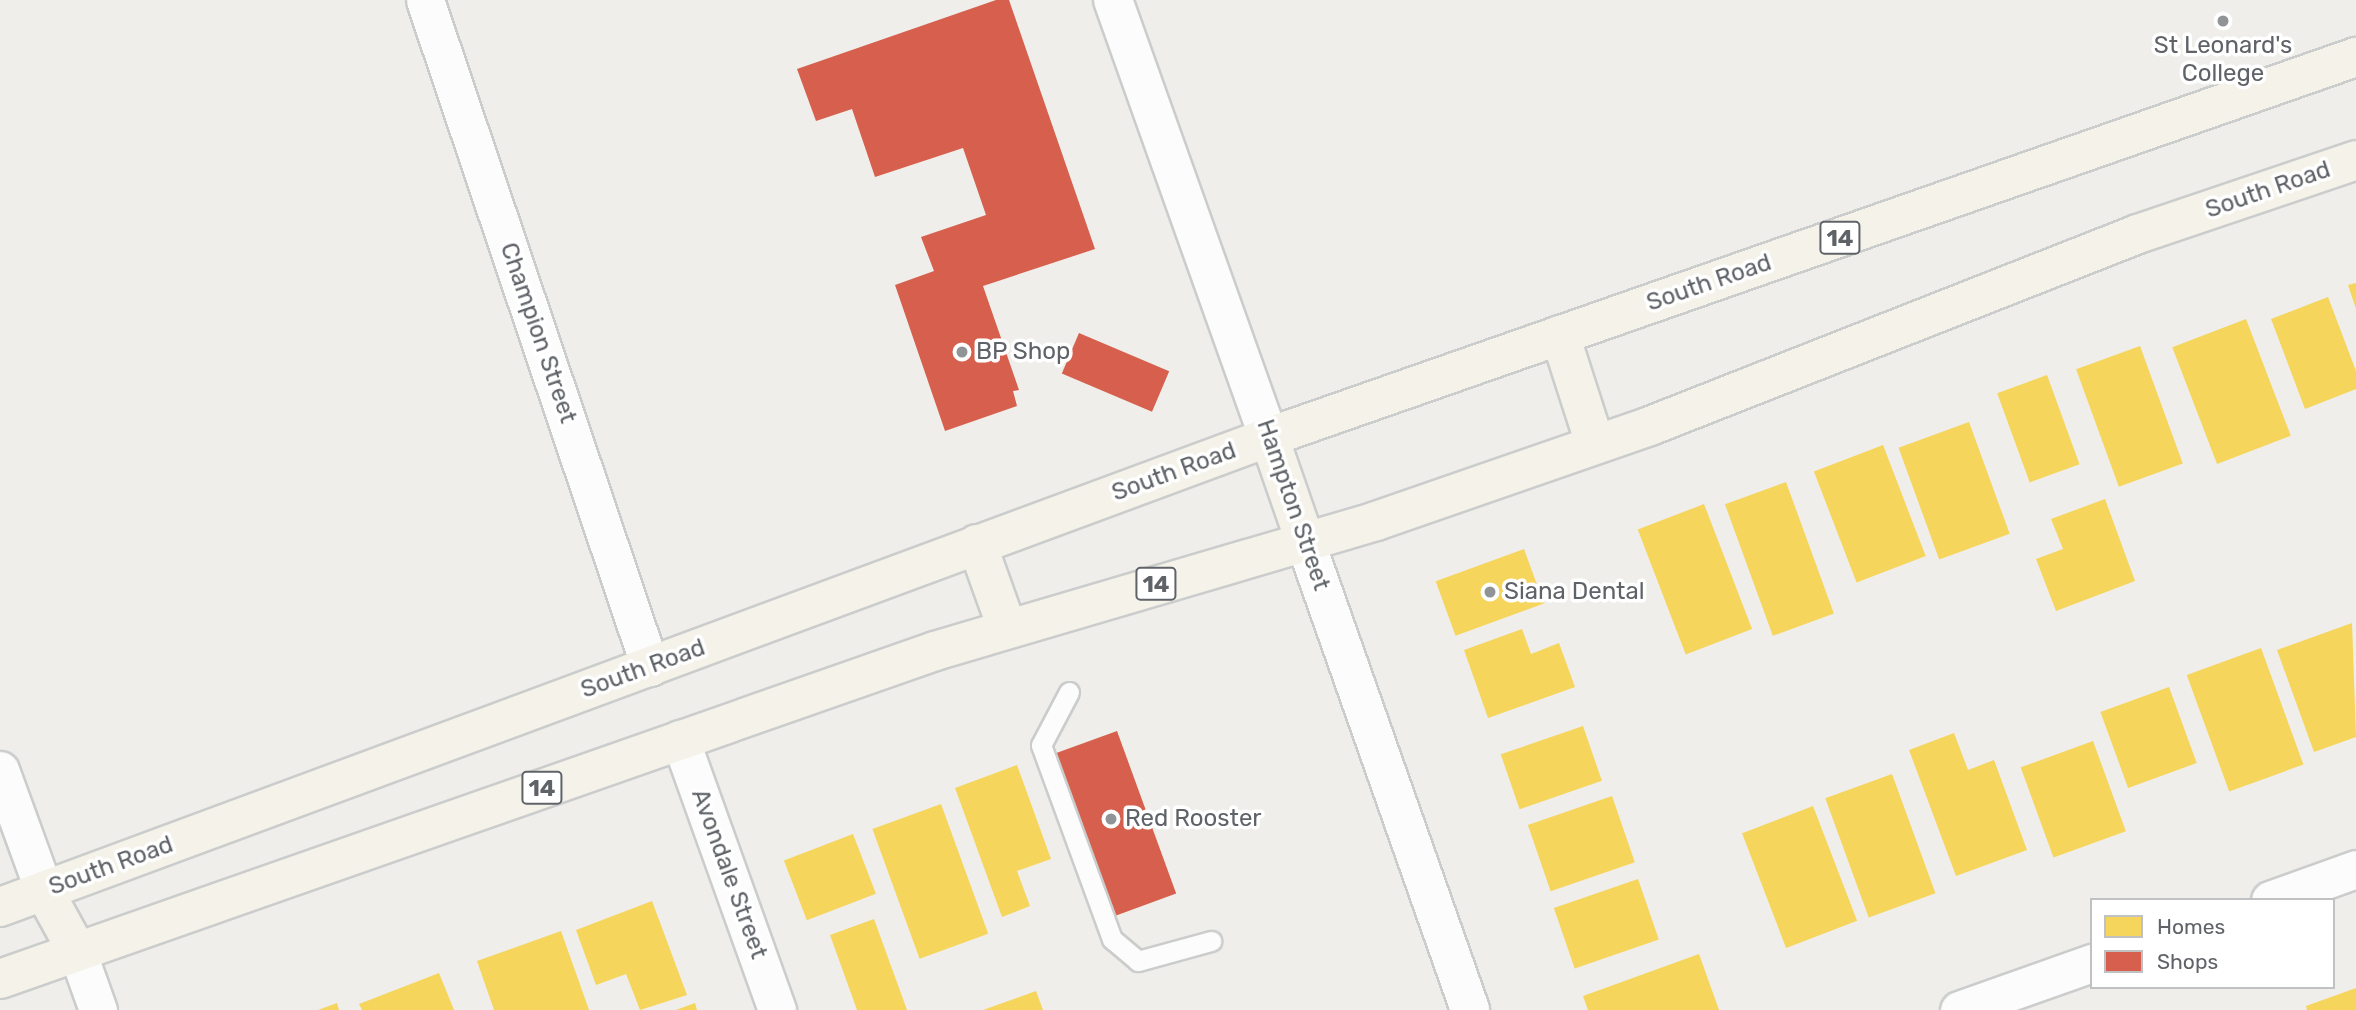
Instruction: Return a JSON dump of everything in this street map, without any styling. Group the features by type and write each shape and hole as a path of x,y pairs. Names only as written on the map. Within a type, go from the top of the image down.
{"main road":[{"name":"Hampton Street","path":"1113,0 1470,1010"},
{"name":"South Road","path":"0,907 1269,437 2356,57"},
{"name":"South Road","path":"0,979 680,739 1007,628 1305,541 1595,444 2138,234 2356,160"},
{"path":"1560,335 1595,444"},
{"path":"977,544 1007,628"},
{"path":"44,891 77,951"}],"street":[{"name":"Champion Street","path":"425,0 650,667"},
{"name":"Avondale Street","path":"680,739 777,1010"},
{"path":"0,770 44,891"},
{"path":"2276,898 2356,869"},
{"path":"77,951 98,1010"},
{"path":"1959,1010 2090,964"}],"lane":[{"path":"1069,692 1041,745 1112,939 1138,961 1211,941"}],"building: Homes":[{"path":"2356,283 2356,309 2348,285"},
{"path":"2328,297 2356,371 2356,389 2305,409 2271,319"},
{"path":"2246,319 2291,436 2217,464 2172,347"},
{"path":"2140,346 2183,463 2119,487 2076,369"},
{"path":"2047,375 2079,464 2030,482 1997,393"},
{"path":"1969,422 2010,534 1939,559 1899,448"},
{"path":"1883,445 1926,556 1857,583 1814,472"},
{"path":"1786,482 1834,614 1773,636 1725,504"},
{"path":"2105,499 2135,581 2056,611 2036,559 2063,549 2051,519"},
{"path":"1704,504 1752,629 1686,655 1638,529"},
{"name":"Siana Dental","path":"1524,549 1544,604 1456,636 1436,581"},
{"path":"2352,623 2356,737 2314,752 2277,650"},
{"path":"1522,629 1531,654 1559,643 1575,687 1488,718 1464,650"},
{"path":"2261,648 2303,765 2229,792 2187,675"},
{"path":"2169,687 2197,763 2128,788 2100,712"},
{"path":"1583,726 1602,781 1520,809 1501,754"},
{"path":"1954,733 1968,770 1994,760 2027,850 1956,876 1909,750"},
{"path":"2093,741 2126,831 2053,858 2021,767"},
{"path":"1017,765 1051,859 1017,871 1030,906 1002,917 955,788"},
{"path":"1892,774 1935,893 1869,918 1825,798"},
{"path":"1612,796 1635,862 1551,891 1528,825"},
{"path":"941,804 988,934 920,959 872,829"},
{"path":"1813,806 1857,921 1786,948 1742,833"},
{"path":"853,834 876,894 807,920 784,861"},
{"path":"1638,879 1659,940 1575,968 1554,908"},
{"path":"652,901 687,995 640,1010 626,974 596,985 576,930"},
{"path":"874,919 907,1010 857,1010 830,935"},
{"path":"561,931 589,1010 494,1010 477,961"},
{"path":"1699,954 1719,1010 1588,1010 1583,996"},
{"path":"439,973 454,1010 362,1010 359,1004"},
{"path":"2356,988 2356,1010 2307,1010 2306,1006"},
{"path":"1036,991 1043,1010 983,1010"},
{"path":"337,1003 339,1010 318,1010"},
{"path":"695,1003 697,1010 676,1010"}],"building: Shops":[{"path":"996,0 1009,0 1095,249 983,286 1019,390 1013,391 1017,406 945,431 895,285 934,271 921,237 986,215 963,148 875,177 852,109 816,121 797,69"},
{"path":"1079,333 1169,371 1152,412 1062,374"},
{"path":"1117,731 1176,894 1114,916 1055,754"}],"place":[{"name":"St Leonard's College","path":"2223,21"},
{"name":"BP Shop","path":"962,352"},
{"name":"Siana Dental","path":"1490,592"},
{"name":"Red Rooster","path":"1111,819"}]}
